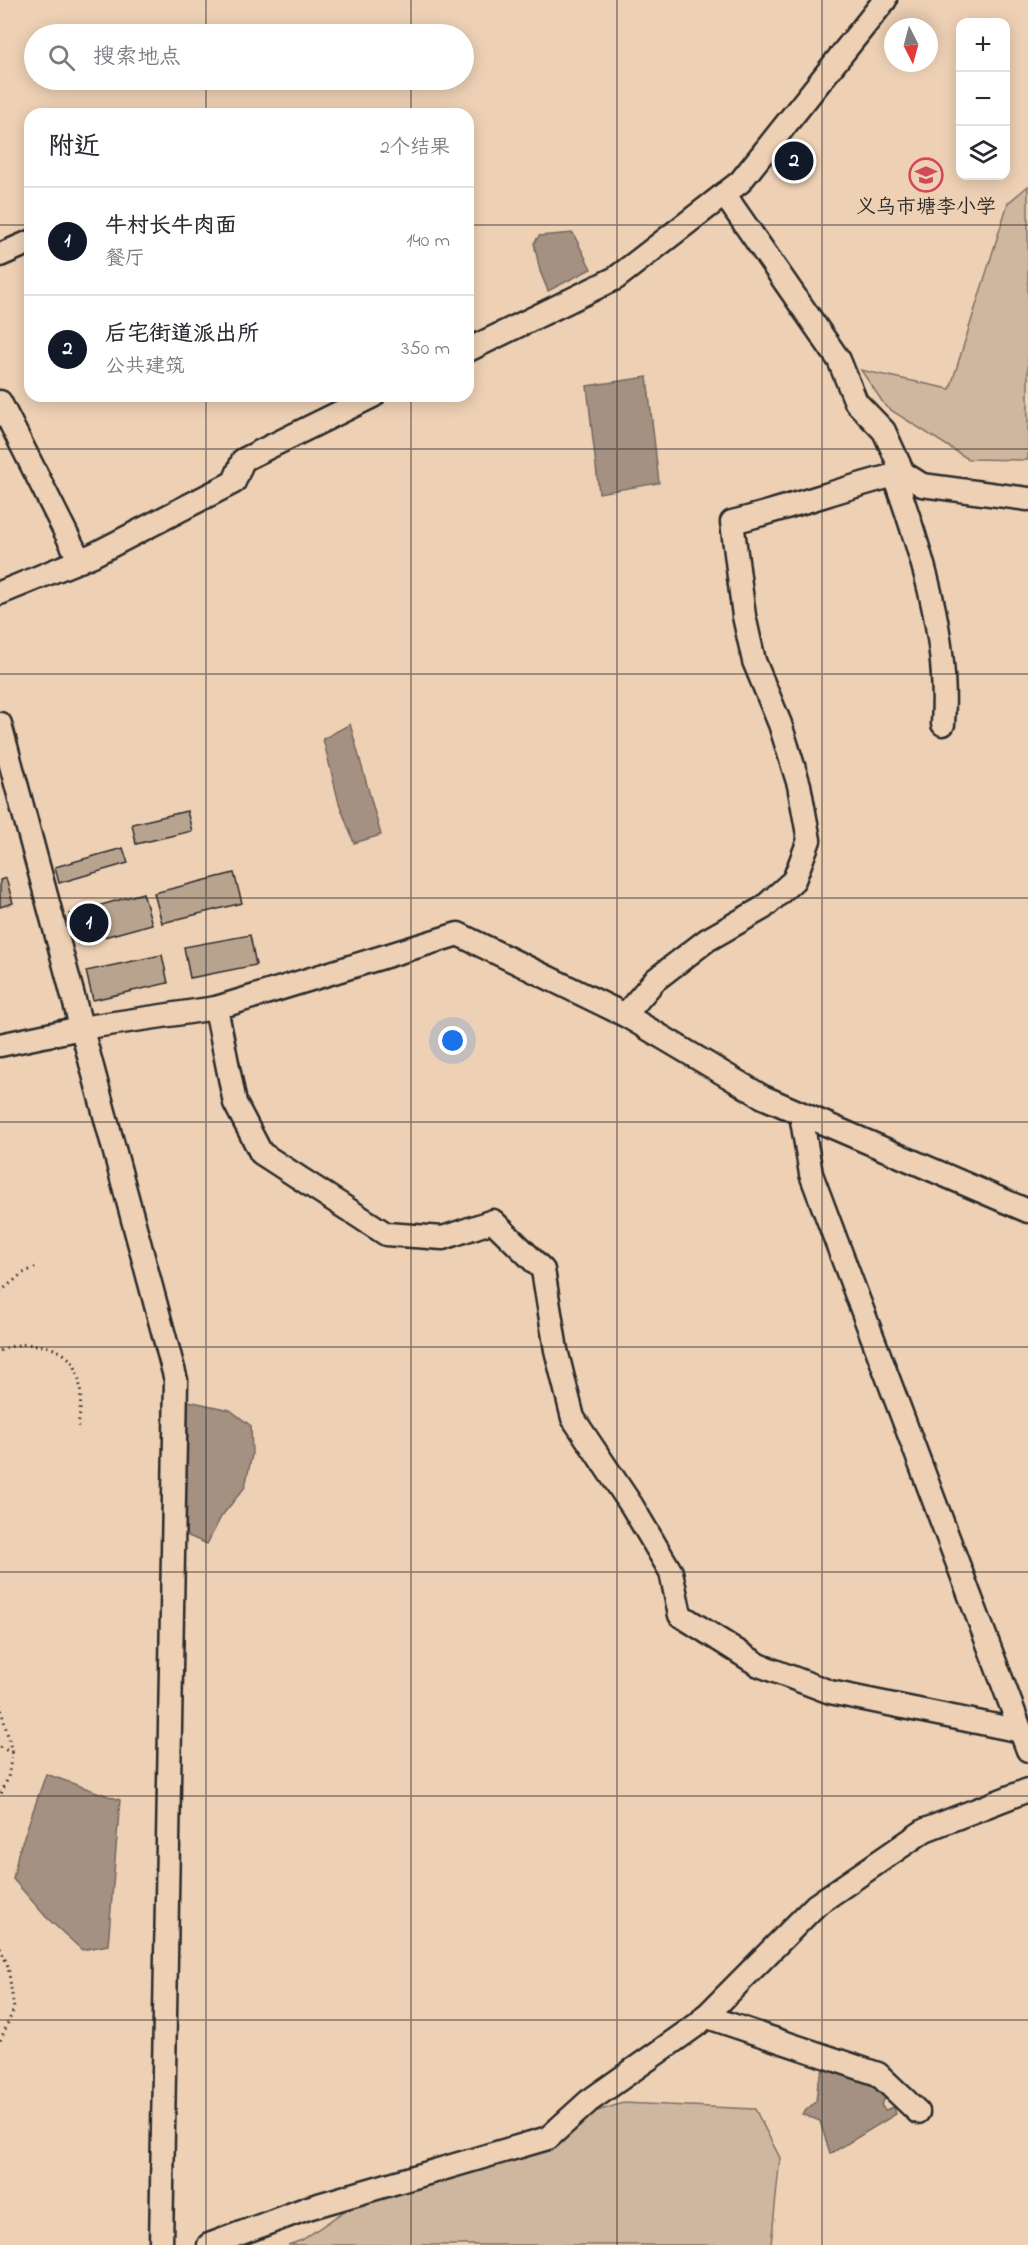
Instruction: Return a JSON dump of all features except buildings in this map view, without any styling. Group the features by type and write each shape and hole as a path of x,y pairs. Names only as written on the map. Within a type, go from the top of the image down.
{"street":[{"path":"474,347 616,278 740,182 885,0"},
{"path":"724,194 839,360 856,402 884,431 916,538 933,609 945,690 943,724"},
{"path":"0,255 24,245"},
{"path":"0,402 80,561"},
{"path":"0,593 80,561 234,482 243,460 361,402"},
{"path":"625,1015 655,980 707,940 763,908 794,880 809,840 799,785 780,723 754,661 744,616 732,522 789,509 841,489 898,474 922,486 1028,499"},
{"path":"0,724 176,1380 161,2245"},
{"path":"0,1045 81,1028 216,1008 458,934 625,1015 763,1097 1028,1211"},
{"path":"216,1008 235,1103 261,1153 386,1234 443,1238 493,1221 543,1270 556,1350 573,1419 632,1506 671,1572 681,1615 759,1665 830,1692 1024,1741"},
{"path":"801,1114 811,1174 1024,1741"},
{"path":"209,2245 308,2208 548,2138 589,2102 705,2016 816,1905 925,1830 1028,1791"},
{"path":"705,2016 878,2074 918,2112"}],"path":[{"path":"0,1292 23,1273 39,1266"},
{"path":"0,1351 7,1347 30,1343 53,1348 75,1365 82,1399 78,1427"},
{"path":"0,1704 12,1753 8,1778 0,1796"},
{"path":"0,1747 12,1753"},
{"path":"0,1948 8,1966 14,2009 0,2041"}],"shaded area":[{"path":"1028,186 1028,460 968,459 886,407 861,370 950,389 1008,203"},
{"path":"573,233 591,269 548,291 540,271 534,243 539,236"},
{"path":"647,377 659,483 599,493 587,386"},
{"path":"350,724 381,835 354,843 339,803 323,739"},
{"path":"184,1400 230,1410 251,1426 252,1455 245,1487 221,1517 207,1544 179,1532"},
{"path":"46,1774 120,1800 108,1945 82,1950 46,1917 13,1879 18,1854"},
{"path":"823,2070 848,2075 879,2090 887,2095 881,2105 885,2110 894,2107 896,2114 830,2154 820,2121 802,2114 816,2101 818,2083"},
{"path":"623,2103 755,2109 780,2158 771,2245 288,2245 302,2240 401,2172"}],"place":[{"name":"后宅街道派出所","path":"794,161"},
{"name":"义乌市塘李小学","path":"926,175"},
{"name":"牛村长牛肉面","path":"89,923"}]}
